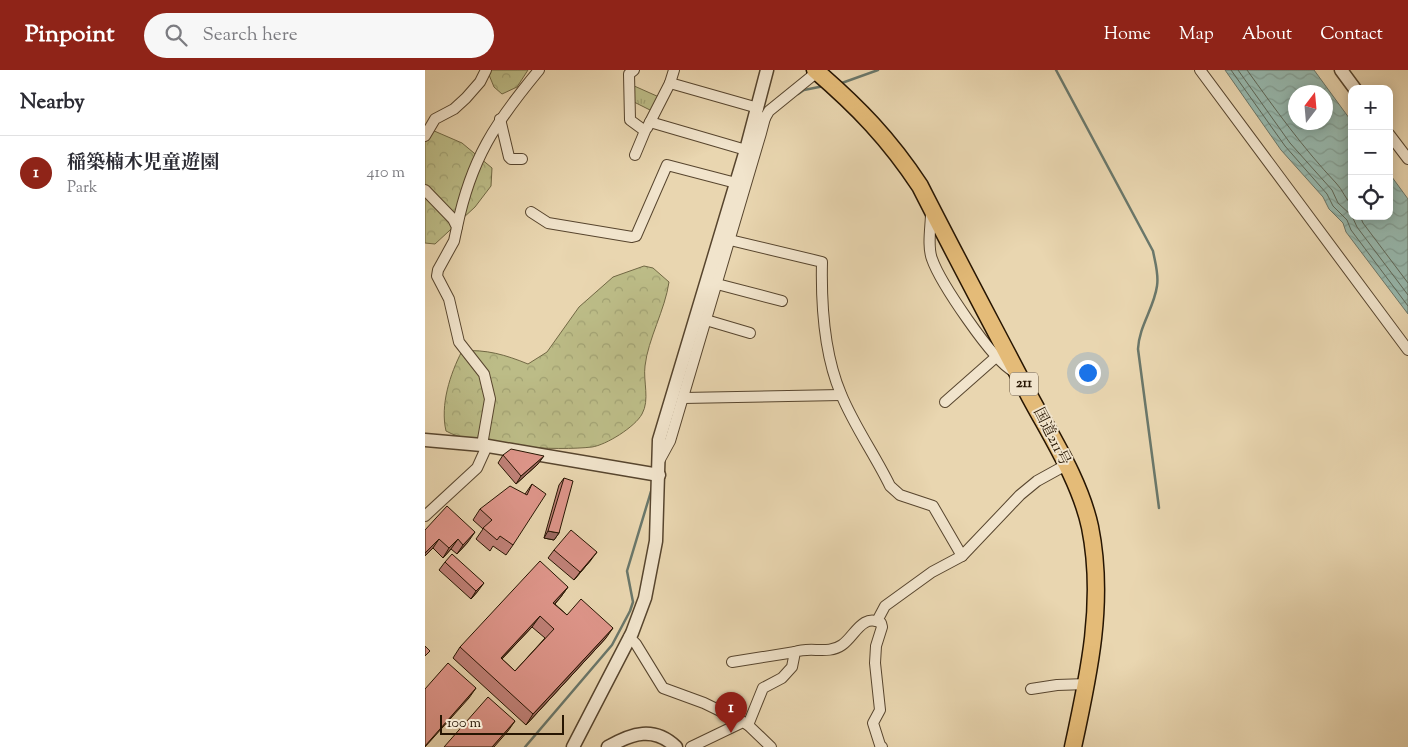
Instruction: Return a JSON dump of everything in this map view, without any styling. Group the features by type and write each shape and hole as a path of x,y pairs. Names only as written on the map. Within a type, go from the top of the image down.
{"highway":[{"name":"国道211号","path":"816,71 875,126 900,156 931,209 1018,373 1083,502 1090,527 1095,566 1096,624 1087,684 1073,747"}],"street":[{"path":"425,136 435,119 454,109 480,82 486,70"},
{"path":"425,516 477,468 484,445 490,399 484,374 459,342 449,299 437,276 438,270 454,241 463,198 476,160 500,119 539,70"},
{"path":"633,70 629,74 630,120 647,127 746,150"},
{"path":"635,154 670,83 674,70"},
{"path":"659,469 670,440 730,240 759,114 767,70"},
{"path":"1200,70 1408,350"},
{"path":"1341,70 1352,85"},
{"path":"670,83 759,114 769,111 816,71"},
{"path":"573,747 629,637 645,598 656,541 662,432 746,150 759,114"},
{"path":"500,119 509,157 514,160 522,158"},
{"path":"1393,139 1408,159"},
{"path":"531,212 548,223 632,238 636,236 667,165 736,183"},
{"path":"425,190 453,219 457,227"},
{"path":"931,209 932,259 959,305 996,357 1009,369 1018,373"},
{"path":"730,240 822,262 821,290 831,366 841,395 890,486 900,496 933,506 962,556"},
{"path":"717,284 782,301"},
{"path":"706,320 750,333"},
{"path":"945,402 996,357"},
{"path":"683,398 841,395"},
{"path":"425,440 484,445 659,469"},
{"path":"877,621 885,606 932,572 962,556 1037,481 1066,465"},
{"path":"732,662 795,652 835,649 843,644 862,624 867,621 877,621"},
{"path":"877,621 882,627 876,646 875,662 881,703 880,710 873,722 882,747"},
{"path":"629,637 636,644 663,688 704,703 745,724 771,747"},
{"path":"691,747 745,724 763,688 782,678 792,667 795,652"},
{"path":"1031,689 1057,684 1087,684"},
{"path":"608,747 622,739 646,733 662,736 676,747"}],"green space":[{"path":"487,70 528,70 517,87 502,94 494,87"},
{"path":"632,85 659,97 652,111 632,101"},
{"path":"425,127 462,143 492,168 491,186 475,207 435,244 425,243"},
{"path":"644,266 653,268 669,282 645,366 646,403 638,419 620,435 592,447 538,448 476,441 446,431 444,411 447,390 462,351 496,353 528,364 547,352 579,307 613,277"}],"water":[{"path":"1225,70 1314,70 1325,85 1288,85 1288,130 1333,130 1333,96 1348,117 1348,220 1393,220 1393,178 1408,199 1408,314 1346,232 1343,223 1329,209 1323,197 1281,150"}],"building":[{"path":"511,449 544,456 521,476 503,455"},
{"path":"564,478 573,481 559,533 548,531"},
{"path":"532,484 546,494 513,545 500,536 497,540 483,528 492,520 480,509 510,486 527,495"},
{"path":"447,506 475,532 463,545 458,539 449,548 439,539 425,553 425,530"},
{"path":"571,530 597,552 580,572 554,550"},
{"path":"452,554 484,583 476,591 445,562"},
{"path":"540,561 568,587 553,603 567,615 581,599 613,628 533,714 460,647","holes":["540,616 554,629 515,671 501,658"]},
{"path":"425,646 430,651 425,656"},
{"path":"448,663 476,688 425,746 425,689"},
{"path":"488,697 515,721 492,747 444,747"}],"waterway":[{"path":"839,84 878,70"},
{"path":"1056,70 1153,251 1157,286 1141,333 1138,349 1159,508"},
{"path":"798,94 804,90 824,86"},
{"path":"525,747 612,645 630,611 633,602 627,571 652,488"}],"place":[{"name":"稲築楠木児童遊園","path":"731,733"}]}
